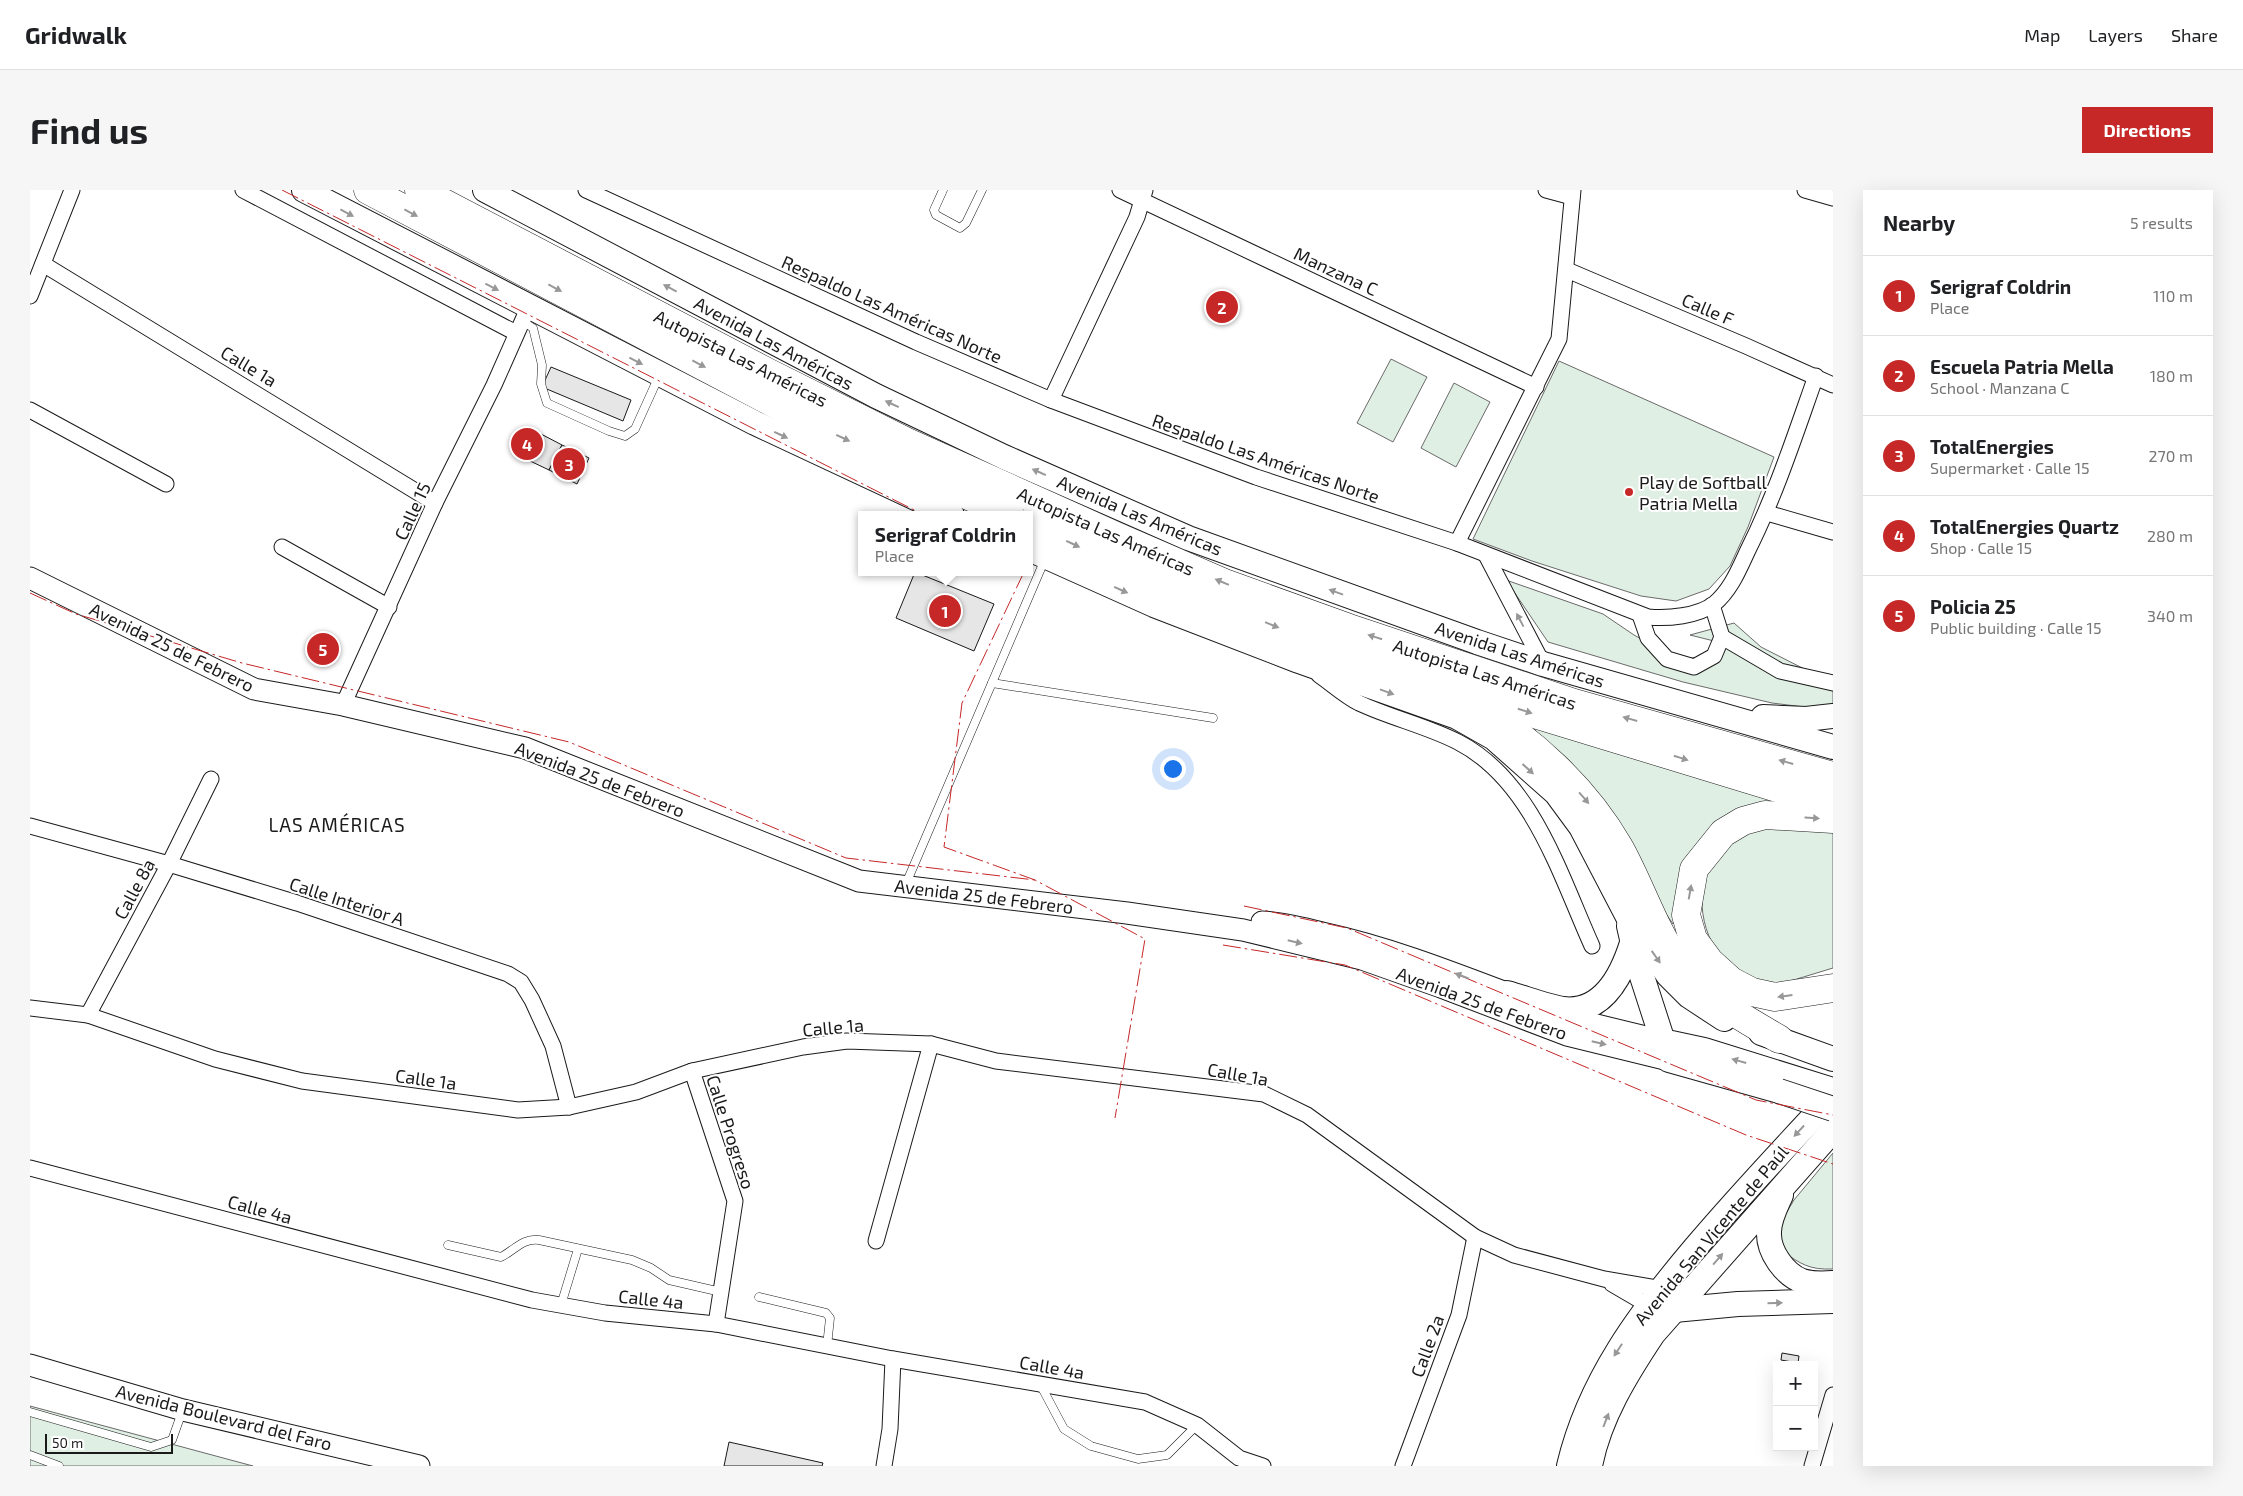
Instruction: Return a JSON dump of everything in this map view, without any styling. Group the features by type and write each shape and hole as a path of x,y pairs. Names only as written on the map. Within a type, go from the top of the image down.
{"highway":[{"name":"Autopista Las Américas","path":"368,190 813,424 1001,511"},
{"name":"Autopista Las Américas","path":"419,190 769,373 907,442 1228,584 1349,628 1574,703 1833,776"},
{"path":"440,190 485,224"},
{"name":"Autopista Las Américas","path":"1033,525 1121,566 1324,646 1419,678 1833,803"},
{"path":"1419,678 1469,702 1502,721 1565,776 1592,806 1618,847 1677,961 1699,986 1737,1014 1779,1039"},
{"path":"1833,819 1766,815 1743,821 1723,833 1694,869 1686,916 1694,939 1710,962 1731,981 1752,992 1775,997 1833,988"}],"main road":[{"path":"304,190 522,320 660,374 755,422 944,511"},
{"name":"Avenida Las Américas","path":"485,190 876,396 1004,457 1188,538 1476,642 1543,664 1833,747"},
{"path":"1037,553 1154,605 1299,661 1457,717 1494,738 1556,793 1581,827 1628,917 1668,975 1688,996 1733,1025 1822,1055"},
{"name":"Avenida 25 de Febrero","path":"30,578 254,689 343,705 525,748 859,881 1127,913 1243,930 1362,959 1568,1035 1666,1050"},
{"path":"1620,685 1771,718 1806,719 1833,716"},
{"name":"Avenida 25 de Febrero","path":"1127,913 1278,923 1354,940 1434,966 1584,1022 1666,1050 1782,1083 1833,1090"},
{"path":"1628,917 1632,943 1666,1050"},
{"path":"1507,993 1564,1009 1582,1008 1596,1002 1609,992 1627,960 1632,943"},
{"name":"Avenida 25 de Febrero","path":"1782,1083 1833,1109"},
{"name":"Avenida San Vicente de Paúl","path":"1569,1466 1589,1404 1612,1359 1654,1297 1744,1191 1833,1096"},
{"name":"Avenida San Vicente de Paúl","path":"1590,1466 1613,1400 1653,1334 1833,1130"},
{"path":"1786,1182 1771,1220 1768,1232 1770,1245 1781,1265 1800,1280 1824,1284"},
{"path":"1681,1301 1824,1284"},
{"path":"1681,1301 1738,1304 1833,1301"},
{"name":"Avenida Boulevard del Faro","path":"30,1365 183,1410 419,1466"}],"street":[{"path":"30,296 72,190"},
{"path":"243,190 522,320"},
{"name":"Respaldo Las Américas Norte","path":"586,190 907,338 1051,400 1256,477 1456,543 1640,614 1657,618 1697,612 1712,605 1732,584 1766,513 1816,376"},
{"name":"Manzana C","path":"1120,190 1144,196 1536,387"},
{"path":"1456,543 1560,339 1572,194 1546,190"},
{"path":"1805,190 1833,198"},
{"path":"1051,400 1144,196"},
{"name":"Calle 1a","path":"43,264 435,503"},
{"name":"Calle F","path":"1567,270 1816,376 1833,385"},
{"name":"Calle 15","path":"343,705 435,503 494,385 522,320"},
{"path":"30,410 166,484"},
{"path":"1766,513 1833,532"},
{"path":"282,547 389,607"},
{"path":"1486,555 1543,664"},
{"path":"1640,614 1648,638 1667,659 1694,667 1714,656 1722,637 1712,605"},
{"path":"1722,637 1780,670 1833,682"},
{"path":"1299,661 1358,702 1458,742 1489,764 1516,792 1534,818 1592,946"},
{"name":"Calle 8a","path":"88,1015 169,864 211,779"},
{"name":"Calle Interior A","path":"30,826 169,864 297,903 508,974 521,982 532,1000 553,1046 569,1107"},
{"name":"Calle 1a","path":"30,1008 88,1015 216,1059 302,1081 518,1110 569,1107 636,1092 692,1071 803,1047 847,1041 931,1044 996,1061 1264,1094 1308,1115 1475,1236 1514,1255 1604,1279 1654,1297 1681,1301"},
{"path":"876,1241 931,1044"},
{"name":"Calle Progreso","path":"692,1071 735,1201 716,1324"},
{"name":"Calle 4a","path":"30,1168 522,1297 605,1313 716,1324 893,1359 1145,1402 1197,1425 1240,1458 1263,1466"},
{"name":"Calle 2a","path":"1403,1466 1459,1315 1475,1236"},
{"name":"Calle 1a","path":"1604,1279 1654,1297 1681,1301"},
{"path":"884,1466 890,1429 893,1359"},
{"path":"1812,1466 1833,1395"}],"lane":[{"path":"943,190 934,210 936,215 960,228 966,223 982,190"},
{"path":"522,320 533,328 542,366 541,384 547,403 609,432 625,436 635,429 660,374"},
{"path":"904,887 992,683 1029,576"},
{"path":"992,683 1213,718"},
{"path":"448,1245 501,1257 519,1244 530,1239 632,1260 650,1268 669,1280 721,1292"},
{"path":"561,1305 578,1248"},
{"path":"759,1297 826,1313 830,1318 827,1346"},
{"path":"1040,1384 1064,1429 1091,1446 1138,1459 1167,1455 1197,1425"},
{"path":"30,1412 151,1447 172,1440 183,1410"},
{"path":"30,1456 59,1466"}],"green space":[{"path":"1391,359 1427,377 1393,442 1357,423"},
{"name":"Play de Softball Patria Mella","path":"1559,361 1774,457 1748,527 1730,566 1709,589 1676,601 1641,596 1532,561 1473,539"},
{"path":"1454,383 1490,402 1456,467 1421,448"},
{"path":"1506,580 1603,614 1634,635 1680,660 1706,656 1722,643 1690,635 1734,623 1761,647 1822,678 1833,680 1833,704 1812,708 1772,703 1683,682 1548,642"},
{"path":"1530,724 1813,803 1748,807 1676,912 1673,924 1559,758"},
{"path":"1749,828 1833,829 1833,968 1774,986 1739,971 1719,954 1706,928 1703,914 1704,884 1708,871 1715,859"},
{"path":"1833,1153 1833,1269 1811,1267 1800,1263 1782,1251 1777,1228 1794,1200"},
{"path":"30,1406 253,1466 30,1466"}],"building":[{"path":"551,367 631,400 623,421 542,387"},
{"path":"526,427 541,434 528,460 514,453"},
{"path":"541,434 562,445 549,470 528,460"},
{"path":"562,445 589,458 577,484 549,470"},
{"path":"913,576 925,576 994,604 974,651 896,618"},
{"path":"1782,1353 1799,1356 1798,1361 1781,1360"},
{"path":"729,1442 823,1463 822,1466 724,1466"}],"power":[{"path":"282,190 916,511"},
{"path":"1022,576 962,703 944,847 1035,880 1145,939 1115,1118"},
{"path":"30,593 76,614 242,663 569,742 846,858 1035,880"},
{"path":"1244,906 1347,928 1756,1100 1833,1115"},
{"path":"1223,945 1345,965 1746,1135 1833,1164"}],"place":[{"name":"Escuela Patria Mella","path":"1222,307"},
{"name":"TotalEnergies Quartz","path":"527,444"},
{"name":"TotalEnergies","path":"569,464"},
{"name":"Play de Softball Patria Mella","path":"1629,492"},
{"name":"Serigraf Coldrin","path":"945,611"},
{"name":"Policia 25","path":"323,649"}],"district":[{"name":"LAS AMÉRICAS","path":"337,824"}]}
